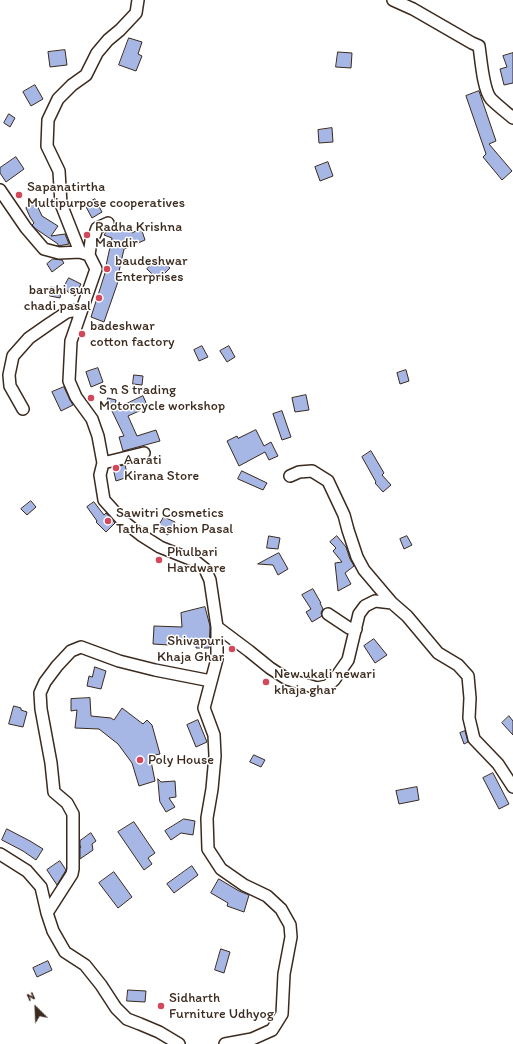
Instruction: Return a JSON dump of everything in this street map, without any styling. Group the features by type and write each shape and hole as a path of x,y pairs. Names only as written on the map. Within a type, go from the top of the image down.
{"street":[{"path":"138,0 136,13 97,53 86,75 72,85 58,100 48,120 47,146 59,171 61,204 85,254 96,269 71,341 69,381 76,397 92,420 98,436 103,463 100,475 104,500 123,521 141,535 160,547 195,561 205,569 210,580 217,627 216,659 204,708 214,735 215,756 212,789 207,818 208,849 221,870 244,885 267,896 281,909 290,925 291,937 284,974 282,1014 272,1030 252,1038 225,1044"},
{"path":"393,0 413,9 479,46 485,85 490,98 513,118"},
{"path":"0,190 26,228 44,249 59,253 85,254"},
{"path":"85,254 98,228 108,223"},
{"path":"23,409 10,386 9,375 13,356 29,338 49,324 67,312 82,309"},
{"path":"103,463 144,453"},
{"path":"290,476 299,472 312,471 328,481 344,515 348,530 364,570 392,604 407,616 438,653 458,665 468,676 470,698 469,718 474,739 498,764 513,787"},
{"path":"217,627 270,668 287,679 317,688 327,686 334,680 348,660 359,614 365,606 375,601 392,604"},
{"path":"328,614 349,628 356,629"},
{"path":"47,913 72,874 73,814 67,803 54,792 51,763 41,710 40,693 45,682 71,651 80,647 120,661 155,670 211,681"},
{"path":"0,854 27,871 41,887 53,931 65,952 85,965 101,985 116,1008 127,1019 159,1032 179,1044"}],"building":[{"path":"129,38 142,42 138,54 142,56 136,71 119,65"},
{"path":"65,50 67,65 50,67 48,52"},
{"path":"338,52 352,53 351,68 336,67"},
{"path":"513,53 513,83 504,85 500,69 507,67 503,56"},
{"path":"35,85 43,99 31,106 23,92"},
{"path":"479,91 496,141 489,144 512,171 502,180 483,157 486,154 466,96"},
{"path":"9,114 15,118 10,127 4,123"},
{"path":"332,128 333,142 319,143 318,130"},
{"path":"16,157 24,169 6,182 0,173 0,168"},
{"path":"328,162 333,176 320,181 315,167"},
{"path":"95,199 102,212 92,218 85,205"},
{"path":"36,203 42,216 58,226 51,236 65,234 69,244 58,246 58,244 32,225 34,223 26,208"},
{"path":"115,223 131,230 132,233 141,228 145,240 124,249 118,276 120,276 104,322 91,317 106,270 112,238 104,235 113,227"},
{"path":"159,258 170,268 158,280 147,269"},
{"path":"53,259 62,260 64,263 52,272 47,264"},
{"path":"69,278 81,284 75,296 68,292 64,287"},
{"path":"51,287 62,289 60,298 50,296"},
{"path":"202,346 208,357 199,361 194,350"},
{"path":"229,346 235,357 227,362 220,351"},
{"path":"98,368 103,382 91,387 86,372"},
{"path":"406,370 409,381 400,384 397,373"},
{"path":"134,375 143,376 142,385 133,384"},
{"path":"64,387 73,405 61,411 52,392"},
{"path":"306,395 309,410 295,412 292,398"},
{"path":"143,396 148,407 128,416 137,436 156,430 160,441 123,451 119,437 124,436 112,411"},
{"path":"108,398 116,400 114,409 106,407"},
{"path":"282,411 291,437 282,440 273,414"},
{"path":"256,430 264,446 271,442 278,456 269,460 265,452 239,466 227,441"},
{"path":"371,451 384,473 382,475 391,485 383,492 375,483 376,482 362,457"},
{"path":"125,465 128,477 116,481 113,468"},
{"path":"242,471 267,483 263,490 238,479"},
{"path":"31,501 36,507 27,515 21,509"},
{"path":"94,502 104,515 106,513 115,523 106,532 96,522 97,521 87,507"},
{"path":"164,517 175,522 168,535 157,529"},
{"path":"269,536 280,538 278,549 267,548"},
{"path":"337,536 346,547 354,566 345,573 351,584 338,591 335,563 342,562 333,551 336,548 330,542"},
{"path":"407,536 412,545 404,549 400,539"},
{"path":"279,553 288,569 278,575 273,565 258,564"},
{"path":"313,589 323,609 321,613 322,616 312,622 306,612 311,609 302,595"},
{"path":"205,607 210,626 209,648 196,648 196,643 169,643 169,645 153,644 154,626 182,627 181,613"},
{"path":"374,639 387,655 375,663 364,646"},
{"path":"95,667 106,671 101,689 87,686 89,676 92,677"},
{"path":"90,698 91,716 111,718 114,720 122,708 143,724 147,720 152,725 160,754 150,756 155,781 139,786 132,763 118,744 99,729 75,728 77,710 71,711 71,699"},
{"path":"14,706 27,712 23,727 9,724"},
{"path":"509,716 513,721 513,735 502,723"},
{"path":"198,720 207,742 196,747 187,725"},
{"path":"465,731 468,742 464,744 460,733"},
{"path":"254,755 265,760 261,767 250,762"},
{"path":"493,773 509,804 499,809 483,778"},
{"path":"158,779 161,782 175,781 176,797 169,798 175,807 166,812 160,802"},
{"path":"417,787 419,800 399,804 396,791"},
{"path":"184,819 195,821 193,835 181,833 171,840 165,831"},
{"path":"134,822 155,853 148,858 152,864 144,870 118,832"},
{"path":"7,829 43,849 36,860 2,840"},
{"path":"91,833 96,841 92,844 93,850 80,859 80,841"},
{"path":"60,861 66,870 57,885 47,870"},
{"path":"192,866 198,875 174,893 167,884"},
{"path":"114,872 132,897 118,908 99,883"},
{"path":"219,879 249,895 244,912 227,906 228,903 211,893"},
{"path":"221,949 230,952 224,973 215,970"},
{"path":"48,961 52,970 37,977 33,968"},
{"path":"128,990 146,991 145,1002 127,1001"}],"place":[{"name":"Sapanatirtha Multipurpose cooperatives","path":"19,195"},
{"name":"Radha Krishna Mandir","path":"87,235"},
{"name":"baudeshwar Enterprises","path":"107,269"},
{"name":"barahi sun chadi pasal","path":"99,298"},
{"name":"badeshwar cotton factory","path":"82,334"},
{"name":"S n S trading Motorcycle workshop","path":"91,398"},
{"name":"Aarati Kirana Store","path":"116,468"},
{"name":"Sawitri Cosmetics Tatha Fashion Pasal","path":"108,521"},
{"name":"Phulbari Hardware","path":"159,560"},
{"name":"Shivapuri Khaja Ghar","path":"232,649"},
{"name":"New ukali newari khaja ghar","path":"266,682"},
{"name":"Poly House","path":"140,760"},
{"name":"Sidharth Furniture Udhyog","path":"161,1006"}]}
